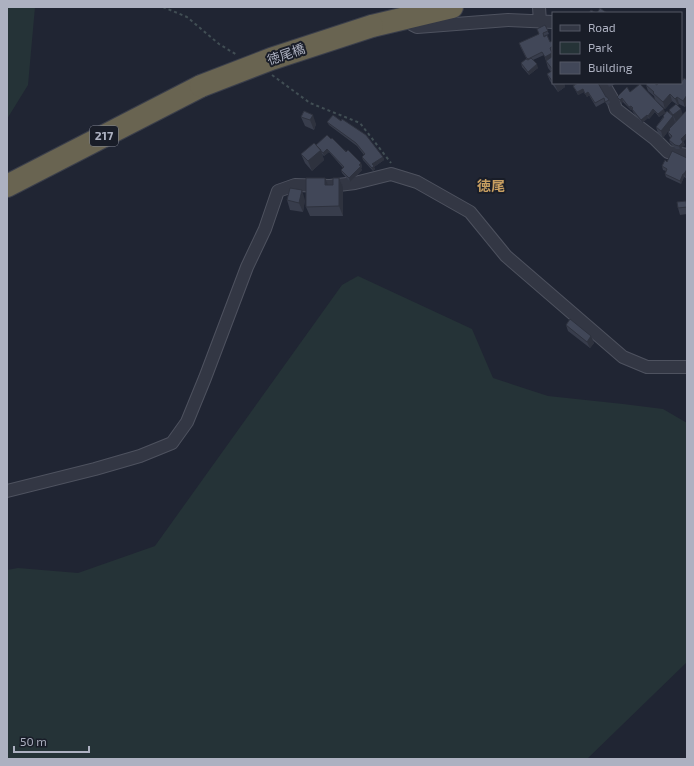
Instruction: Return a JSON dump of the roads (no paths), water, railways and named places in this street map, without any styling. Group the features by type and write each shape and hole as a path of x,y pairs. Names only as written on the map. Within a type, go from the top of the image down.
{"highway":[{"name":"217","path":"410,17 452,7"},
{"name":"徳尾橋","path":"7,186 201,86 271,59 372,26 410,17"}],"street":[{"path":"410,17 413,24 417,27 508,20 539,14 552,21"},
{"path":"604,84 613,100 616,109 655,139 668,152 683,153 687,155"},
{"path":"7,491 103,467 140,456 172,442 187,422 247,267 265,229 278,191 295,185 330,186 355,183 391,174 417,182 470,212 506,256 623,357 647,367 687,367"}],"district":[{"name":"徳尾","path":"491,186"}]}
